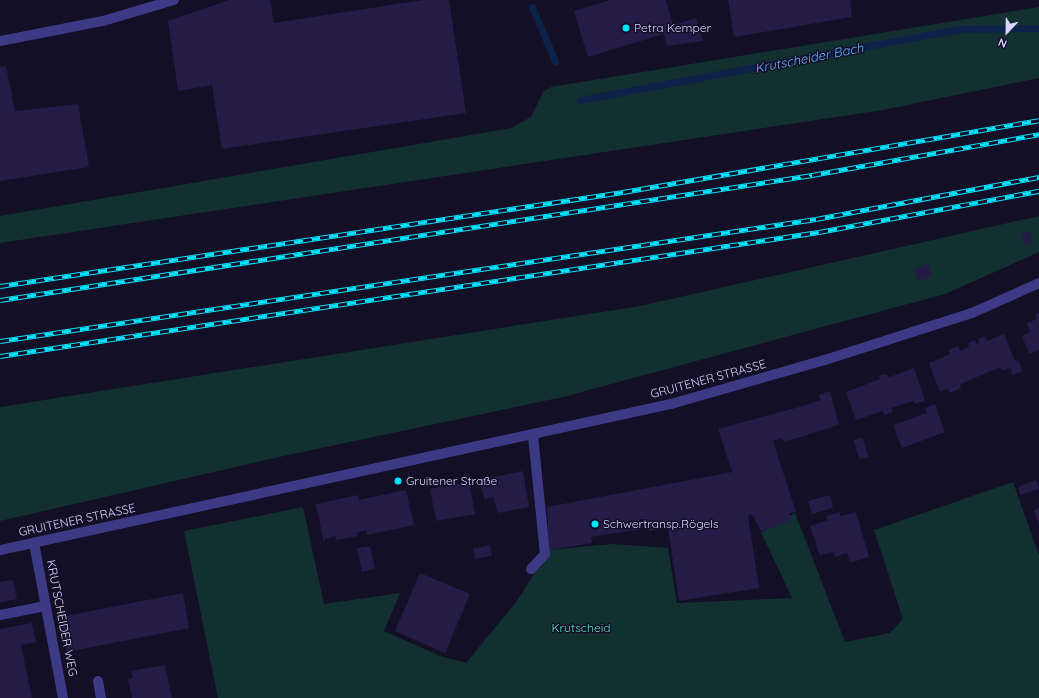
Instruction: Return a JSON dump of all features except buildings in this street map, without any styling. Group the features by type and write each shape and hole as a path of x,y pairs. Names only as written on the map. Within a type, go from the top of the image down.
{"street":[{"path":"0,41 103,21 174,0"},
{"name":"GRUITENER STRASSE","path":"0,550 671,404 828,359 972,313 1039,283"},
{"path":"531,569 545,554 533,435"},
{"name":"KRUTSCHEIDER WEG","path":"34,543 63,698"},
{"path":"0,615 45,606"},
{"path":"98,680 101,698"}],"green space":[{"path":"1039,7 1039,78 883,110 0,243 0,216 511,128 531,117 543,92 551,87"},
{"path":"1039,216 1039,252 945,294 563,397 288,455 0,521 0,407 640,306"},
{"name":"Krutscheid","path":"1013,482 1039,555 1039,698 218,698 184,531 303,507 324,604 400,593 384,631 440,656 466,663 517,601 549,550 612,544 668,548 677,603 792,598 761,532 795,513 845,642 890,633 903,619 874,530"}],"waterway":[{"name":"Krutscheider Bach","path":"532,7 555,61"},
{"name":"Krutscheider Bach","path":"580,100 960,29 1039,28"}],"railway":[{"path":"0,286 623,192 1039,120"},
{"path":"0,300 812,175 1039,134"},
{"path":"0,341 816,219 1039,177"},
{"path":"0,356 819,232 1039,191"}],"place":[{"name":"Petra Kemper","path":"626,28"},
{"name":"Gruitener Straße","path":"398,481"},
{"name":"Schwertransp.Rögels","path":"595,524"}]}
